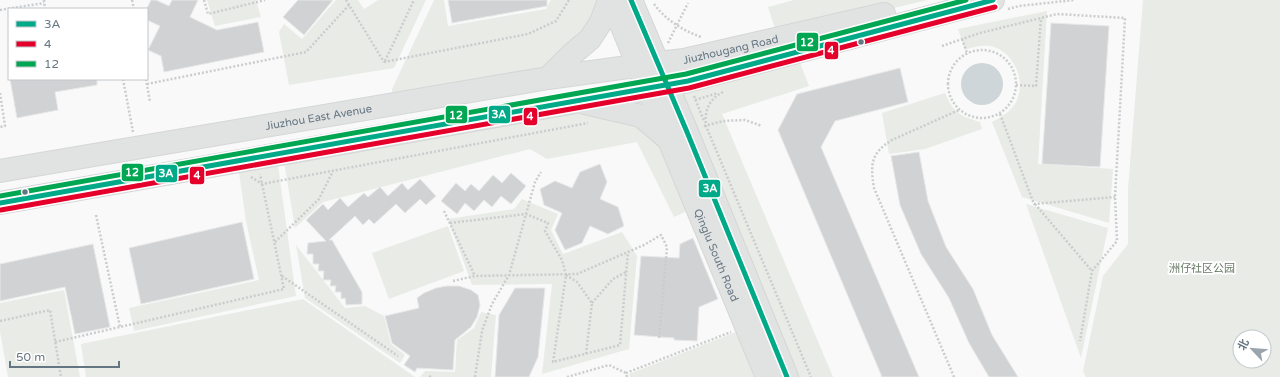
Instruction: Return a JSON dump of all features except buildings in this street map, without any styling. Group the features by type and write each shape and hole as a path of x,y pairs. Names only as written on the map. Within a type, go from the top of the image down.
{"main road":[{"path":"610,0 648,65"},
{"path":"548,78 571,55 590,40 601,22 610,0"},
{"path":"631,0 648,65"},
{"name":"Jiuzhougang Road","path":"648,65 684,60 944,0"},
{"name":"Jiuzhougang Road","path":"657,87 692,91 998,5"},
{"name":"Jiuzhou East Avenue","path":"0,171 548,78 648,65"},
{"name":"Qinglu South Road","path":"648,65 657,87 687,132 787,377"},
{"path":"0,203 253,167 474,119 657,87"},
{"path":"466,92 474,119"},
{"path":"576,101 641,116 687,132"},
{"name":"Qinglu South Road","path":"687,132 733,331 767,377"}],"path":[{"path":"204,0 208,14 265,0"},
{"path":"346,0 384,62"},
{"path":"384,62 414,0"},
{"path":"384,62 528,34 556,21 569,0"},
{"path":"651,0 662,14 677,26 686,32 701,37"},
{"path":"998,5 1019,6 1074,0"},
{"path":"11,8 44,2"},
{"path":"648,65 677,26 688,4"},
{"path":"147,84 306,52 349,5"},
{"path":"942,46 980,33 1057,14 1125,18 1115,197 1117,241 1092,271 1080,341"},
{"path":"1016,85 1036,86 1041,18"},
{"path":"962,39 967,53"},
{"path":"978,50 990,50 1001,55 1009,63 1015,73 1016,85 1014,97 1008,106 1000,113 990,118 979,119 968,116 959,110 952,102 948,92 950,70 957,60 967,53 978,50"},
{"path":"123,80 136,148"},
{"path":"146,80 150,102"},
{"path":"687,132 705,116 706,110 714,98 726,90"},
{"path":"720,93 692,91 687,132 811,377"},
{"path":"0,93 5,126 0,127"},
{"path":"954,377 874,188 871,170 875,154 882,146 959,110"},
{"path":"1000,113 1034,204 1092,271"},
{"path":"687,132 723,121 745,120 762,126"},
{"path":"262,184 590,123"},
{"path":"253,167 262,184"},
{"path":"55,342 284,288 262,184 253,167"},
{"path":"275,243 319,199 333,171"},
{"path":"475,377 482,330 492,304 509,275 534,182 541,172"},
{"path":"1034,204 1115,197"},
{"path":"444,211 475,276"},
{"path":"450,223 526,214 548,224 545,231 562,260 566,275 553,362 620,345 628,252"},
{"path":"96,215 120,327"},
{"path":"453,281 475,276 577,274 644,245 661,235 667,247 659,339"},
{"path":"586,354 592,303 613,279 626,272"},
{"path":"566,275 577,282 592,303"},
{"path":"281,276 398,356"},
{"path":"0,321 50,310 62,377"},
{"path":"626,373 733,331"},
{"path":"566,377 609,365 626,373 628,377"}],"green space":[{"path":"207,0 256,0 261,17 215,26"},
{"path":"336,0 358,0 364,9 378,0 426,0 394,68 289,85 279,32 284,24 302,39"},
{"path":"434,0 444,0 448,26 546,9 551,0 605,0 599,17 545,74 393,100 392,89"},
{"path":"794,0 928,0 777,35 768,7"},
{"name":"洲仔社区公园","path":"1143,0 1280,0 1280,377 1086,377 1083,371 1103,276 1128,244 1128,189"},
{"path":"1047,11 1038,164 1113,169 1109,223 1022,197 992,122 1008,112 1014,105 1020,89 1018,73 1015,66 1005,53 998,49 990,46 983,46 965,50 958,29"},
{"path":"797,55 809,86 722,114 833,377 791,377 671,87"},
{"path":"945,93 951,105 958,113 967,118 980,122 982,129 925,149 889,154 882,113"},
{"path":"576,104 641,120 665,143 692,209 674,217 637,142 547,159 530,149 323,202 295,228 283,156"},
{"path":"277,158 296,296 134,331 129,308 259,280 246,221 238,166"},
{"path":"522,199 558,214 551,230 563,254 622,232 637,256 629,349 542,374 552,284 472,285 448,219 514,209"},
{"path":"1026,204 1108,228 1081,358"},
{"path":"448,226 464,271 389,299 372,253"},
{"path":"296,245 345,308 365,306 384,316 391,344 405,355 400,363 305,298"},
{"path":"64,290 80,377 8,377 0,331 0,303"},
{"path":"303,299 415,377 86,377 81,344"},
{"path":"481,312 496,315 491,377 420,377 425,371 455,372 457,340 474,328"},
{"path":"736,332 754,377 630,377 629,374"}],"shaded area":[{"path":"978,63 986,63 997,69 1003,80 1003,88 997,99 986,105 978,105 967,99 961,88 961,80 967,69"}],"transit line":[{"name":"3A","path":"631,0 687,132 787,377"},
{"name":"12","path":"0,196 686,74 966,0"},
{"name":"3A","path":"0,203 688,81 993,0"},
{"name":"4","path":"1,210 689,88 995,7"}]}
